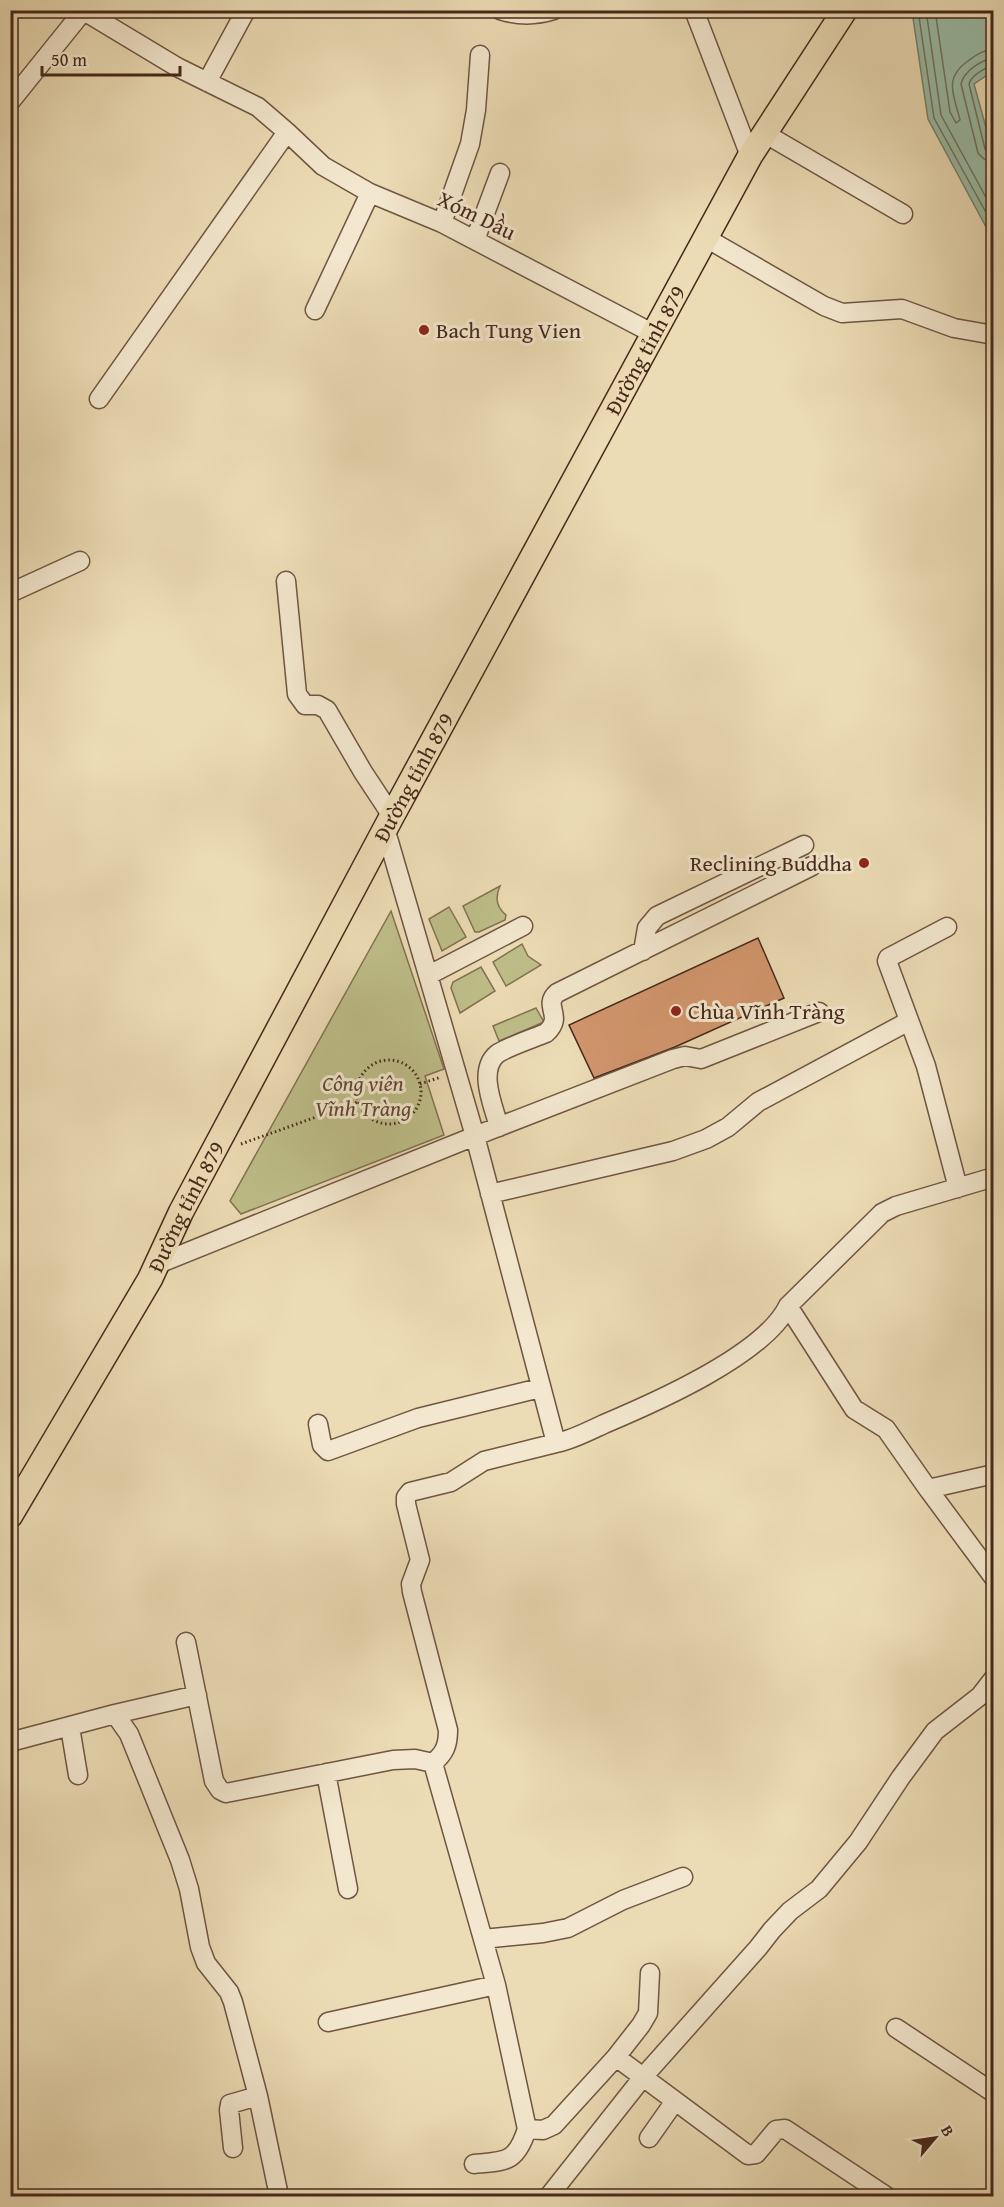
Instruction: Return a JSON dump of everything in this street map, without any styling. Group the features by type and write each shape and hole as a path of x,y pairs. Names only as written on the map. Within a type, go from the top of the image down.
{"main road":[{"name":"Đường tỉnh 879","path":"10,1516 158,1264 181,1212 211,1155 750,156 825,43 844,10"}],"street":[{"path":"207,82 246,10"},
{"path":"500,10 514,15 539,15 554,10"},
{"path":"694,10 750,156"},
{"path":"10,102 84,11"},
{"name":"Xóm Dầu","path":"84,11 147,50 258,107 323,166 370,193 442,223 654,334"},
{"path":"442,223 470,144 476,110 480,55"},
{"path":"99,399 287,132"},
{"path":"764,133 903,214"},
{"path":"475,240 501,173"},
{"path":"315,310 370,193"},
{"path":"706,238 824,306 842,313 903,309 954,328 993,335"},
{"path":"10,593 80,561"},
{"path":"286,581 297,694 305,705 318,705 327,710 389,822 556,1443"},
{"path":"643,951 646,928 657,916 804,845"},
{"path":"499,1127 487,1080 489,1067 497,1055 546,1033 552,1027 555,1020 552,997 812,866"},
{"path":"429,975 523,926"},
{"path":"947,927 888,958 887,962 926,1066 958,1188"},
{"path":"158,1264 475,1136 674,1059 685,1056 701,1059 819,1012"},
{"path":"490,1194 673,1151 706,1139 728,1128 758,1102 909,1021"},
{"path":"186,1642 214,1781 220,1790 226,1793 393,1760 433,1763 443,1755 448,1743 448,1730 412,1592 411,1584 420,1560 406,1504 406,1497 410,1492 451,1482 484,1461 566,1440 678,1390 728,1361 781,1321 788,1306 882,1213 897,1206 993,1177"},
{"path":"788,1306 854,1409 886,1429 993,1578"},
{"path":"318,1424 322,1445 328,1451 418,1418 540,1388"},
{"path":"928,1489 993,1473"},
{"path":"549,2196 642,2077 758,1948 772,1929 825,1881 858,1842 935,1731 980,1696 993,1678"},
{"path":"10,1742 197,1695"},
{"path":"115,1714 129,1734 180,1860 189,1889 200,1947 206,1963 229,1992 233,2002 258,2096 279,2196"},
{"path":"70,1727 78,1775"},
{"path":"433,1763 496,1985 527,2129 521,2148 512,2156 498,2162 474,2164"},
{"path":"326,1773 348,1889"},
{"path":"483,1939 568,1928 623,1900 683,1877"},
{"path":"527,2129 543,2130 554,2126 616,2057 648,2013 650,1973"},
{"path":"328,2022 496,1985"},
{"path":"896,2028 993,2092"},
{"path":"616,2057 748,2155 756,2154 776,2130 785,2129 886,2196"},
{"path":"233,2148 230,2104 258,2096"},
{"path":"650,2138 675,2101"}],"path":[{"path":"393,1059 403,1063 412,1069 418,1078 421,1089 420,1099 410,1117 401,1122 380,1123 370,1118 358,1102 356,1091 358,1080 372,1064 382,1060 393,1059"},
{"path":"211,1155 358,1102"}],"green space":[{"path":"500,886 497,902 506,915 505,920 475,932 463,906"},
{"path":"449,907 466,937 442,951 429,919"},
{"name":"Công viên Vĩnh Tràng","path":"391,911 444,1069 425,1076 444,1135 241,1214 230,1201"},
{"path":"522,944 528,956 541,965 506,986 493,962"},
{"path":"481,967 495,991 460,1013 451,988 453,982"},
{"path":"536,1008 544,1022 499,1041 493,1026"}],"water":[{"path":"912,11 993,11 993,71 974,84 993,153 993,240 928,119"}],"building":[{"name":"Chùa Vĩnh Tràng","path":"758,938 784,998 675,1047 594,1078 569,1025"}],"place":[{"name":"Bach Tung Vien","path":"424,330"},
{"name":"Reclining Buddha","path":"864,863"},
{"name":"Chùa Vĩnh Tràng","path":"676,1011"}]}
